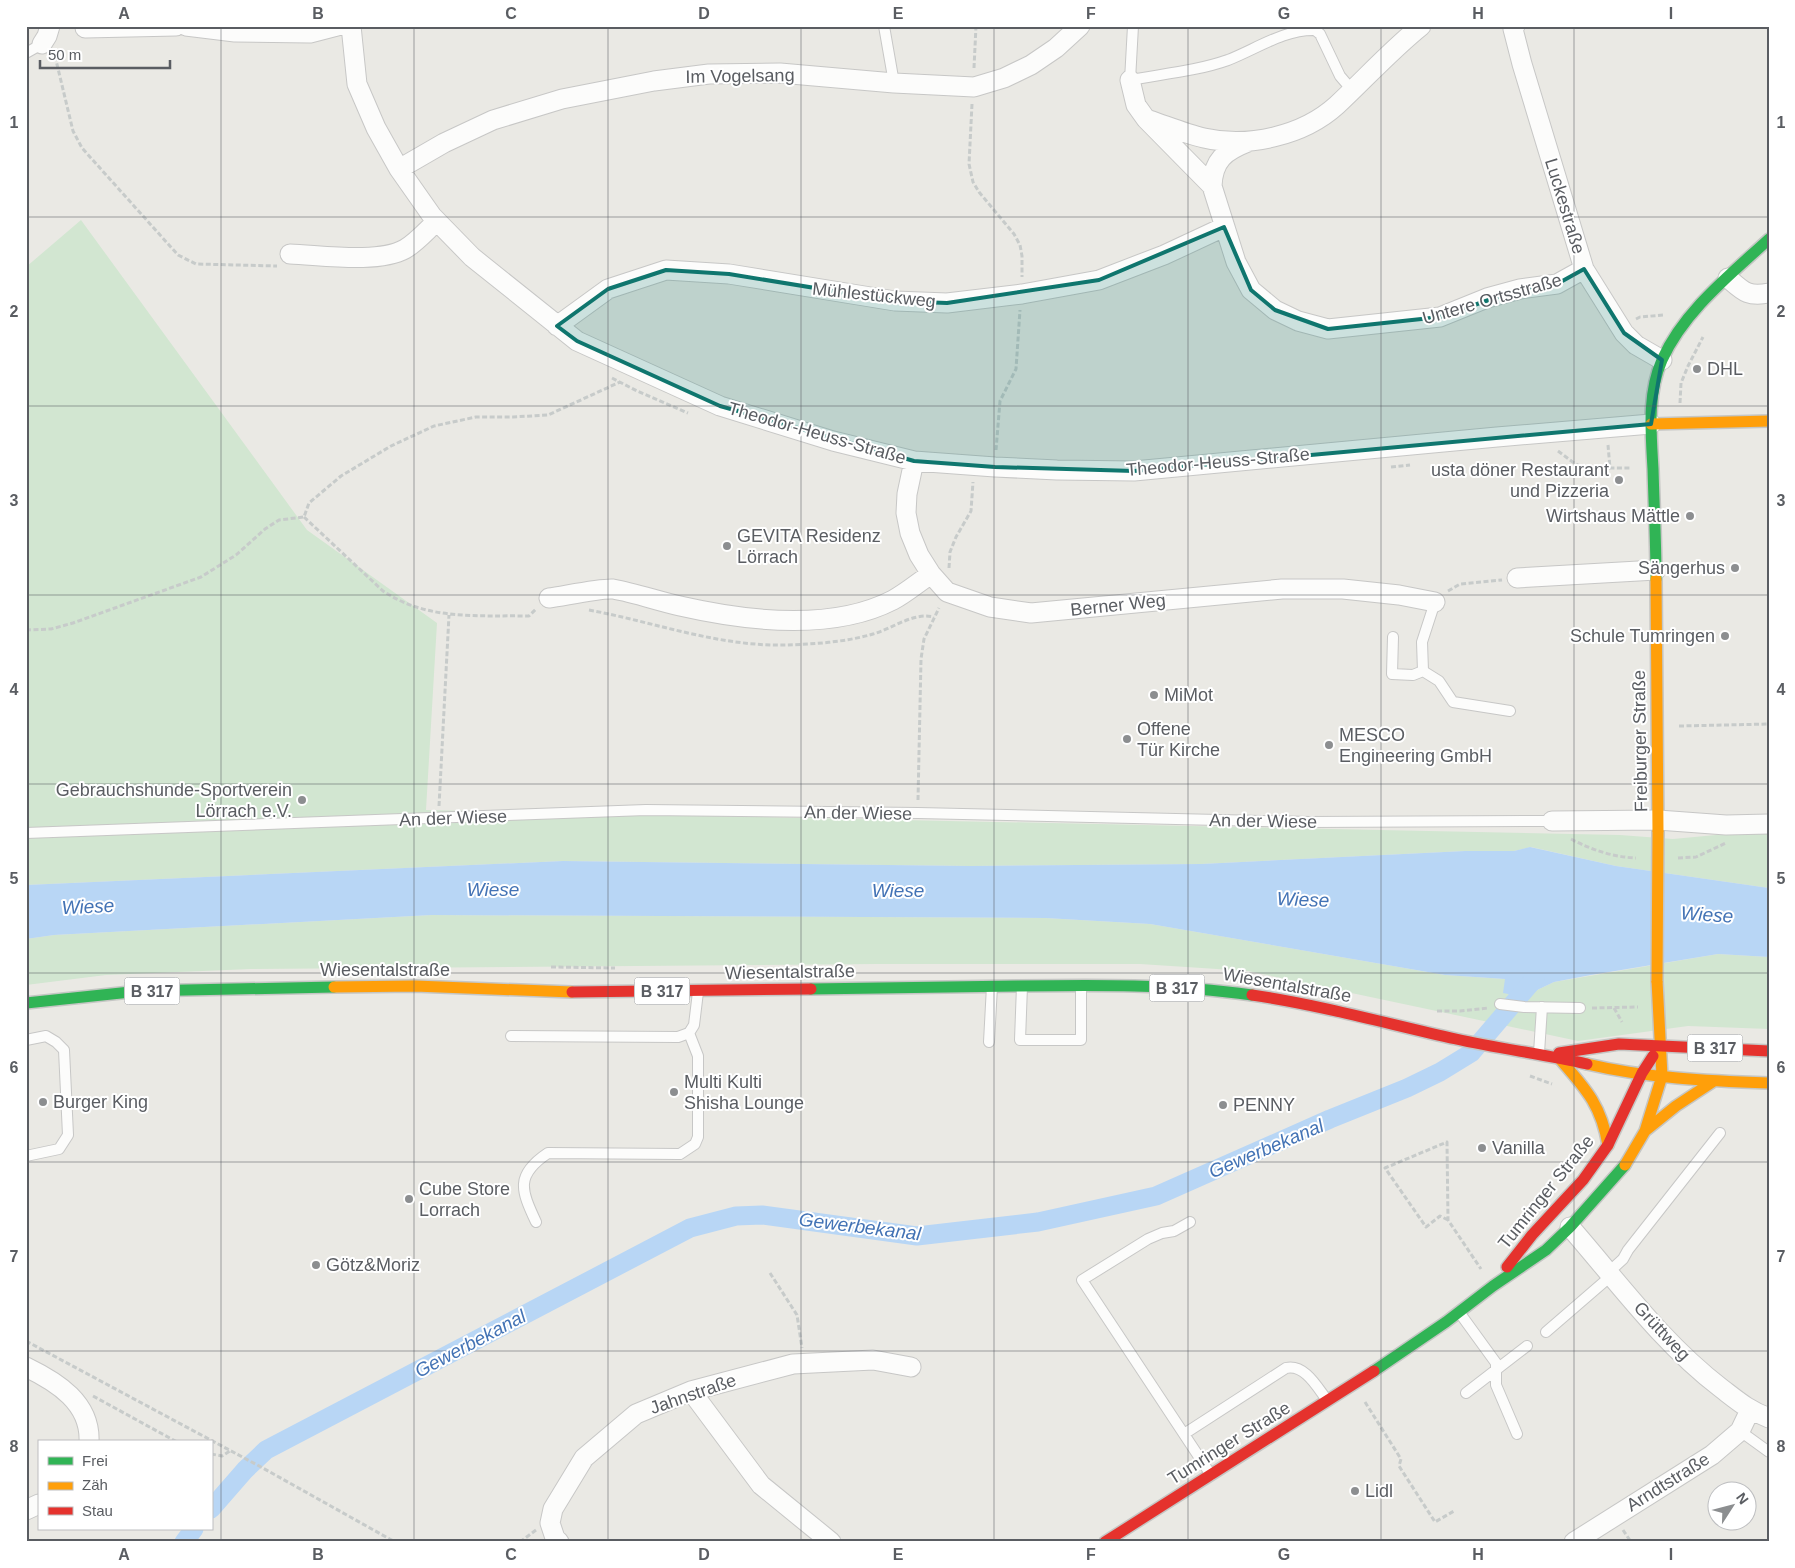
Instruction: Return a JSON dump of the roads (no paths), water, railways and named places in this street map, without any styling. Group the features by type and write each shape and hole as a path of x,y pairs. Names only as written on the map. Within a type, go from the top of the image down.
{"main road":[{"name":"Freiburger Straße","path":"1660,1045 1657,981 1656,570 1651,424 1652,402 1655,381 1662,360 1673,338 1694,312 1769,239"},
{"path":"1651,424 1769,421"},
{"name":"Wiesentalstraße","path":"26,1003 140,991 217,989 415,986 566,992 1081,985 1224,991 1262,996 1361,1016 1502,1049 1549,1056"},
{"name":"B 317","path":"1549,1056 1619,1044 1769,1051"},
{"name":"Tumringer Straße","path":"1493,1286 1532,1235 1583,1180 1608,1145 1642,1073 1660,1045"},
{"name":"Tumringer Straße","path":"1105,1542 1354,1384 1460,1312 1493,1286 1546,1250 1570,1227 1620,1172 1630,1158 1644,1132 1662,1076 1660,1045"},
{"path":"1549,1056 1585,1088 1600,1112 1608,1145"},
{"name":"B 317","path":"1549,1056 1613,1070 1714,1081 1769,1083"},
{"path":"1644,1132 1676,1106 1714,1081"},
{"path":"1558,1208 1570,1227"}],"street":[{"path":"40,48 50,26"},
{"path":"84,28 176,26"},
{"path":"186,26 235,32 310,33 337,26"},
{"name":"Theodor-Heuss-Straße","path":"352,26 357,84 376,128 399,169 437,221 472,257 577,341 720,406 833,441 914,460 995,467 1134,471 1651,424"},
{"name":"Im Vogelsang","path":"399,169 444,143 493,120 562,99 654,80 710,74 780,72 894,83 974,87 1004,78 1031,65 1056,48 1080,26"},
{"path":"1146,119 1204,138 1228,141 1252,140 1283,135 1319,118 1337,106 1421,26"},
{"name":"Luckestraße","path":"1515,26 1513,29 1522,64 1584,269 1619,327 1636,345 1662,360"},
{"name":"Untere Ortsstraße","path":"1130,80 1136,105 1146,119 1212,186 1236,262 1251,290 1275,310 1298,321 1328,329 1440,317 1487,298 1520,289 1557,284 1584,269"},
{"path":"1212,186 1212,172 1220,159 1232,148 1252,140"},
{"path":"290,254 384,256 404,249 420,238 437,221"},
{"name":"Mühlestückweg","path":"558,326 608,289 666,270 729,274 895,301 947,303 1022,294 1099,280 1164,255 1224,227"},
{"path":"1728,278 1742,290 1756,295 1769,293"},
{"name":"Berner Weg","path":"914,460 907,494 906,513 910,533 919,555 931,574 947,592 990,608 1032,613 1282,589 1343,590 1399,595 1435,602"},
{"path":"1517,578 1656,570"},
{"path":"549,598 611,589 721,615 762,620 805,621 849,615 872,609 894,600 931,574"},
{"name":"An der Wiese","path":"1552,821 1658,826 1690,823 1769,824"},
{"name":"Grüttweg","path":"1570,1227 1666,1339 1704,1375 1750,1410 1769,1418"},
{"name":"Jahnstraße","path":"559,1542 555,1538 550,1523 553,1509 584,1458 636,1414 691,1391 793,1364 873,1360 911,1367"},
{"path":"26,1367 51,1381 74,1399 84,1414 89,1431 89,1440"},
{"path":"691,1391 761,1485 831,1542"},
{"name":"Arndtstraße","path":"1574,1542 1712,1455 1740,1431 1750,1410"},
{"path":"26,1510 38,1504"}],"lane":[{"path":"884,26 894,83"},
{"path":"1133,26 1130,80 1228,60 1280,37 1315,30 1320,34 1340,76 1352,90"},
{"path":"1435,602 1422,642 1424,670 1439,681 1453,702 1510,711"},
{"path":"1393,637 1392,674 1413,676 1424,670"},
{"name":"An der Wiese","path":"26,833 646,810 918,813 1309,822 1552,821"},
{"path":"989,1042 992,985"},
{"path":"1022,985 1020,1040 1081,1040 1081,985"},
{"path":"511,1036 669,1038 689,1034 694,1025 698,991"},
{"path":"1500,1004 1580,1008"},
{"path":"1542,1007 1549,1056"},
{"path":"536,1222 526,1200 524,1179 534,1162 548,1154 680,1154 695,1144 698,1137 698,1056 689,1034"},
{"path":"26,1040 46,1036 64,1050 68,1135 59,1148 26,1156"},
{"path":"1546,1332 1610,1274 1720,1133"},
{"path":"1190,1222 1174,1231 1162,1233 1148,1239 1082,1280 1211,1476"},
{"path":"1460,1312 1496,1363 1496,1385 1518,1434"},
{"path":"1466,1393 1527,1346"},
{"path":"1184,1434 1286,1368 1295,1368 1305,1373 1328,1401"},
{"path":"1740,1431 1769,1452"}],"water":[{"name":"Wiese","path":"1530,847 1616,866 1769,888 1769,957 1718,954 1591,975 1554,982 1533,992 1529,998 1503,993 1505,979 1445,975 1150,924 1045,918 432,915 54,935 26,939 26,885 563,861 971,866 1201,864 1465,851 1514,851"}],"waterway":[{"name":"Gewerbekanal","path":"212,1508 245,1470 266,1450 690,1228 736,1216 762,1215 917,1236 1038,1222 1156,1196 1440,1072 1471,1053 1535,978"},
{"name":"Gewerbekanal","path":"184,1542 193,1530"}],"place":[{"name":"DHL","path":"1697,369"},
{"name":"usta döner Restaurant und Pizzeria","path":"1619,480"},
{"name":"Wirtshaus Mättle","path":"1690,516"},
{"name":"GEVITA Residenz Lörrach","path":"727,546"},
{"name":"Sängerhus","path":"1735,568"},
{"name":"Schule Tumringen","path":"1725,636"},
{"name":"MiMot","path":"1154,695"},
{"name":"Offene Tür Kirche","path":"1127,739"},
{"name":"MESCO Engineering GmbH","path":"1329,745"},
{"name":"Gebrauchshunde-Sportverein Lörrach e.V.","path":"302,800"},
{"name":"Multi Kulti Shisha Lounge","path":"674,1092"},
{"name":"Burger King","path":"43,1102"},
{"name":"PENNY","path":"1223,1105"},
{"name":"Vanilla","path":"1482,1148"},
{"name":"Cube Store Lorrach","path":"409,1199"},
{"name":"Götz&Moriz","path":"316,1265"},
{"name":"Lidl","path":"1355,1491"}]}
